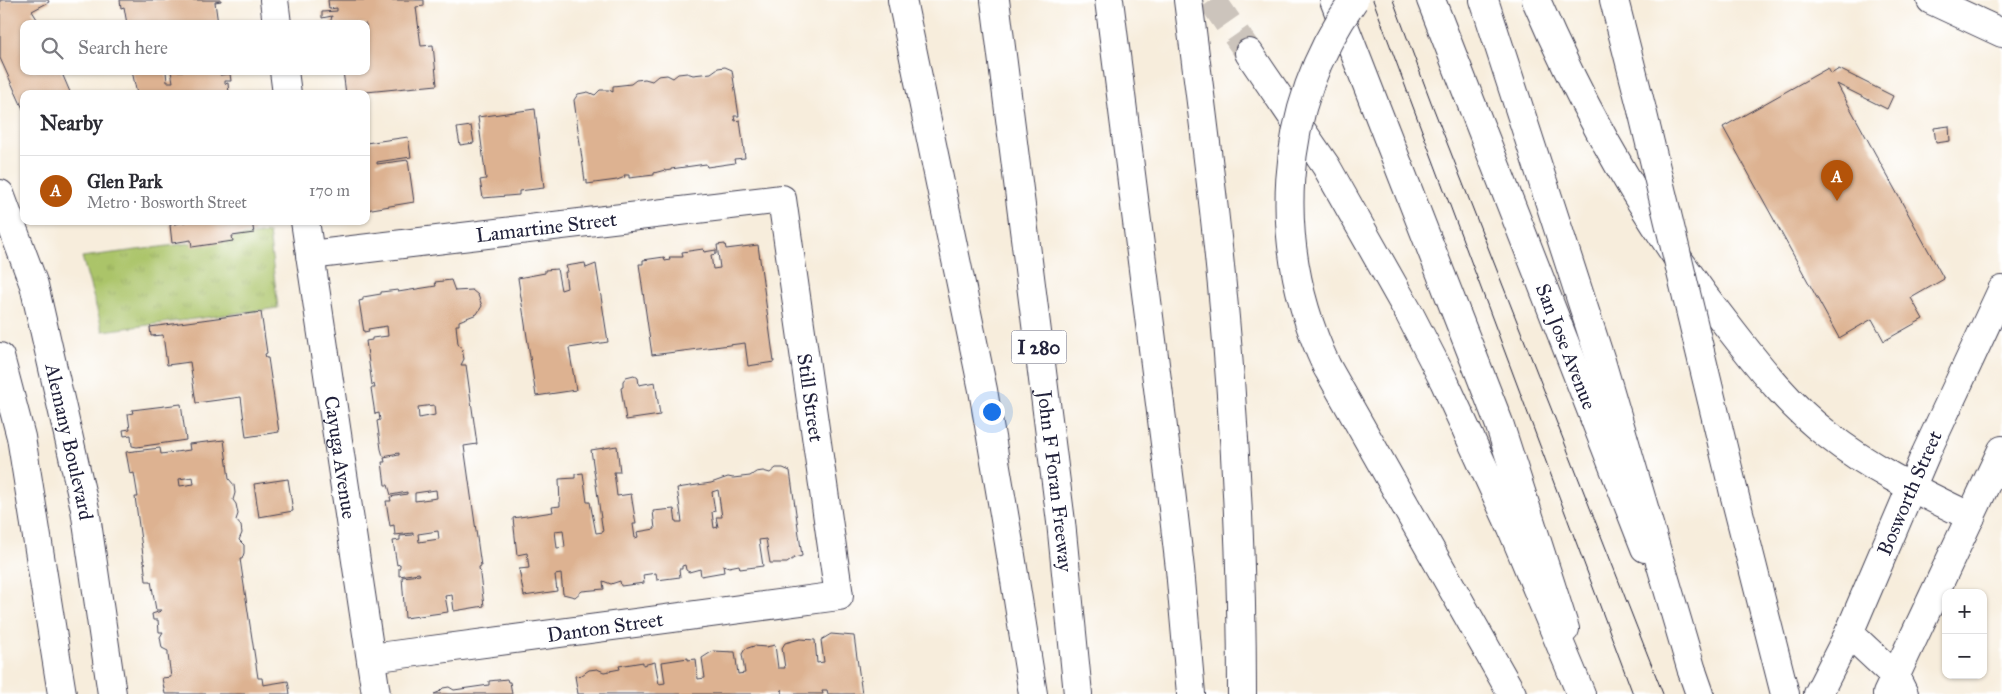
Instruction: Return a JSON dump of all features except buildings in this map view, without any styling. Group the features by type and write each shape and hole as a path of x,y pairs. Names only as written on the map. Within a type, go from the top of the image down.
{"main road":[{"path":"274,0 276,20"},
{"path":"902,0 983,390 1010,543 1033,694"},
{"name":"John F Foran Freeway","path":"995,0 1061,522 1078,694"},
{"path":"1109,0 1172,500 1191,694"},
{"path":"1188,0 1213,209 1230,379 1240,557 1242,694"},
{"path":"1334,0 1499,423 1586,694"},
{"path":"1354,0 1320,56 1302,102 1294,142 1290,184 1290,232 1296,276 1305,312 1327,366 1512,694"},
{"name":"San Jose Avenue","path":"1431,0 1577,371 1696,682"},
{"path":"1484,0 1601,360 1696,682"},
{"path":"1536,0 1579,94 1614,159 1648,216 1680,265 1758,365 1791,401 1826,434 1848,451 1911,487 1972,517"},
{"path":"1614,0 1736,502 1785,694"},
{"path":"1931,0 2002,33"},
{"path":"1249,53 1326,166 1409,313 1444,381 1512,530 1580,694"},
{"path":"285,75 286,90"},
{"name":"Alemany Boulevard","path":"0,194 34,285 82,500 112,694"},
{"name":"Lamartine Street","path":"310,255 782,199"},
{"name":"Still Street","path":"782,199 839,596"},
{"name":"Cayuga Avenue","path":"306,225 376,694"},
{"name":"Bosworth Street","path":"1818,694 1849,633 1911,487 2002,290"},
{"path":"0,357 20,437 62,694"},
{"path":"1849,633 1896,688 2002,450"},
{"name":"Danton Street","path":"371,658 839,596"}],"green space":[{"path":"269,233 278,308 103,331 82,257"}],"tunnel":[{"path":"1212,0 1249,53"}],"tram line":[{"path":"1373,0 1633,694"},
{"path":"1393,0 1431,102 1663,694"}],"place":[{"name":"Glen Park","path":"1837,201"}]}
